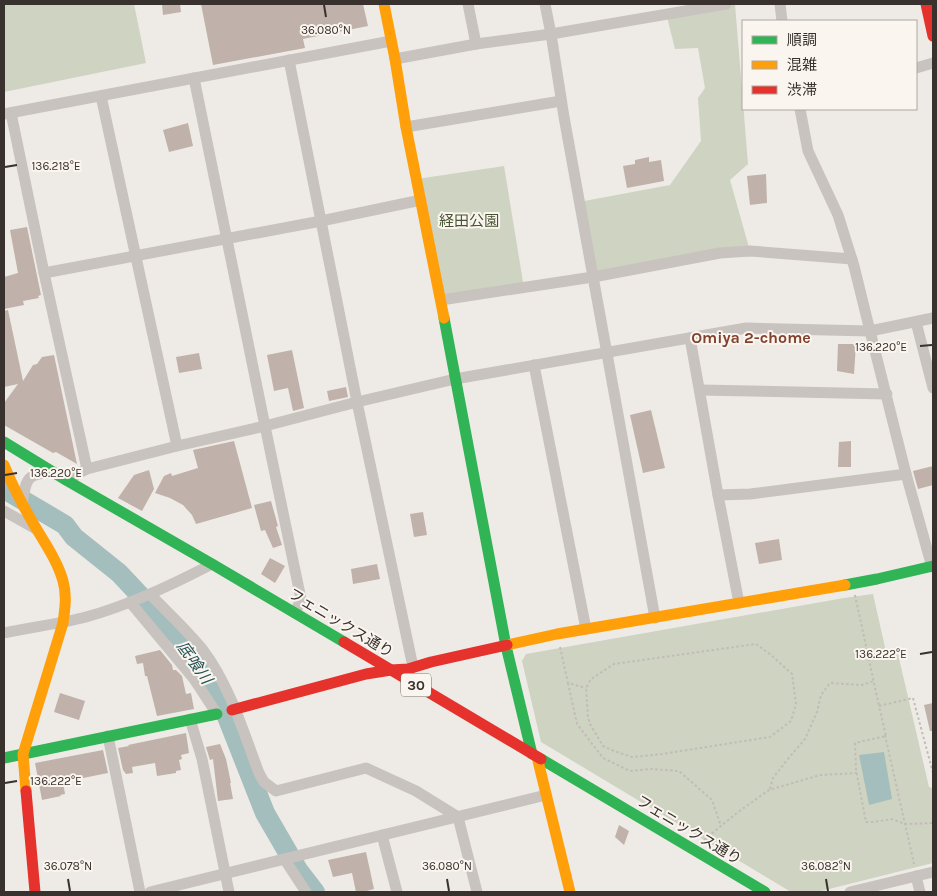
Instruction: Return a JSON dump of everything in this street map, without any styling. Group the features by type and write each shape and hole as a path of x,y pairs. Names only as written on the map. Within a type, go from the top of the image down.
{"main road":[{"path":"384,4 506,646 570,892"},
{"path":"926,4 933,36"},
{"name":"フェニックス通り","path":"4,442 54,474 212,564 764,892"},
{"path":"6,469 22,503 56,563 62,577 66,600 63,623 23,754 35,892"},
{"path":"234,710 366,674 408,669 431,662 557,634 852,583 932,567"},
{"path":"4,758 217,714"}],"street":[{"path":"468,4 476,44"},
{"path":"545,4 655,618"},
{"path":"395,58 726,4"},
{"path":"780,4 782,20"},
{"path":"87,469 7,113 391,41"},
{"path":"289,60 357,402 413,667"},
{"path":"917,68 933,63"},
{"path":"194,78 301,599 295,613"},
{"path":"101,96 177,446"},
{"path":"406,127 561,101"},
{"path":"800,110 808,152 838,215 852,259 906,474 932,567"},
{"path":"44,273 421,200"},
{"path":"441,300 593,277 720,253 750,251 852,259"},
{"path":"66,480 87,469 455,379 746,328 870,330 933,318"},
{"path":"916,322 933,388"},
{"path":"690,338 739,603"},
{"path":"534,365 586,629"},
{"path":"700,390 886,394"},
{"path":"22,503 29,479 34,475 43,473 54,474"},
{"path":"718,495 750,494 906,474"},
{"path":"4,510 36,527"},
{"path":"4,633 63,623 88,616 150,594 212,564"},
{"path":"150,594 202,650 217,671 264,782 276,791 366,768 416,791 458,817 477,892"},
{"path":"130,602 194,679 217,714"},
{"path":"190,719 202,759 229,892"},
{"path":"108,736 140,892"},
{"path":"150,892 546,795"},
{"path":"382,836 397,892"},
{"path":"285,860 306,892"},
{"path":"850,892 933,872"},
{"path":"916,876 920,892"}],"path":[{"path":"852,583 916,876"},
{"path":"557,634 577,724 603,758 630,771 651,769 679,771 712,800 721,826"},
{"path":"756,644 792,674 796,704 791,721 770,737 632,757 603,746 590,724 586,688 591,679 614,664 756,644"},
{"path":"769,790 773,778 805,739 817,712 821,695 830,683 862,685 874,682"},
{"path":"568,683 586,688"},
{"path":"879,706 913,698 933,773"},
{"path":"886,736 855,743 857,773 866,822 892,819 905,824 933,823"},
{"path":"704,840 769,790 820,775 857,773"}],"green space":[{"path":"4,4 134,4 146,63 4,92"},
{"path":"707,4 735,4 742,110 744,110 748,164 730,180 750,251 593,275 579,202 670,185 701,141 698,98 705,88 698,48 675,49 666,13"},
{"name":"経田公園","path":"504,166 524,288 441,300 417,179"},
{"path":"873,594 887,656 898,654 929,787 933,788 933,863 817,892 791,892 541,742 522,661 526,654"}],"water":[{"path":"884,752 892,799 869,805 859,755"}],"building":[{"path":"162,4 180,4 181,12 163,15"},
{"path":"201,4 363,4 368,26 303,39 305,48 213,65"},
{"path":"188,123 193,146 169,152 163,130"},
{"path":"649,157 649,162 661,160 664,181 627,188 623,166 635,164 635,160"},
{"path":"766,174 767,203 750,205 747,176"},
{"path":"27,227 41,295 38,296 39,298 23,301 24,305 4,309 4,277 18,273 10,230"},
{"path":"8,310 23,381 33,365 37,364 42,357 54,355 77,464 56,452 53,453 4,425 4,403 18,384 4,387 4,311"},
{"path":"838,344 856,344 854,374 837,371"},
{"path":"292,350 304,408 293,411 288,388 274,391 267,355"},
{"path":"199,353 202,369 179,373 176,357"},
{"path":"346,387 348,397 329,401 327,391"},
{"path":"651,410 665,468 643,473 630,415"},
{"path":"234,441 252,508 196,524 192,515 183,505 155,493 164,476 171,473 172,476 198,468 193,450"},
{"path":"851,441 851,467 838,467 839,442"},
{"path":"933,466 933,485 918,489 913,471"},
{"path":"149,470 154,489 142,511 118,498 134,475"},
{"path":"271,501 282,545 273,548 265,530 261,531 254,505"},
{"path":"423,512 427,535 414,537 410,514"},
{"path":"779,539 782,560 759,564 755,543"},
{"path":"270,558 285,566 275,583 261,574"},
{"path":"377,564 380,579 353,584 351,569"},
{"path":"160,650 172,665 173,670 176,670 182,676 186,694 191,693 194,709 157,716 143,663 137,664 135,656"},
{"path":"60,693 85,701 79,720 54,712"},
{"path":"933,703 933,731 930,731 924,705"},
{"path":"186,733 189,753 181,755 182,759 179,760 181,770 176,771 176,773 157,776 155,763 132,767 133,773 126,774 123,770 118,748"},
{"path":"220,744 226,759 233,799 218,801 213,759 210,760 206,747"},
{"path":"103,750 108,773 63,782 65,794 42,800 35,763"},
{"path":"619,825 629,831 624,845 615,837"},
{"path":"366,852 374,889 356,892 352,873 333,877 328,860"}],"waterway":[{"name":"底喰川","path":"4,489 65,525 74,537 119,573 180,638 205,671 222,704 265,813 298,870 315,892"}],"traffic: fast":[{"path":"444,318 506,646 532,754"},
{"path":"4,442 344,642"},
{"path":"845,585 933,566"},
{"path":"4,758 217,714"},
{"path":"541,759 765,892"}],"traffic: slow":[{"path":"384,4 444,318"},
{"path":"4,465 21,502 50,551 63,581 65,592 63,623 23,754 26,791"},
{"path":"507,645 557,634 845,585"},
{"path":"537,757 570,892"}],"traffic: jam":[{"path":"926,4 933,36"},
{"path":"344,642 541,759"},
{"path":"232,710 366,674 408,669 507,645"},
{"path":"26,791 35,892"}],"district":[{"name":"Omiya 2-chome","path":"751,337"}]}
